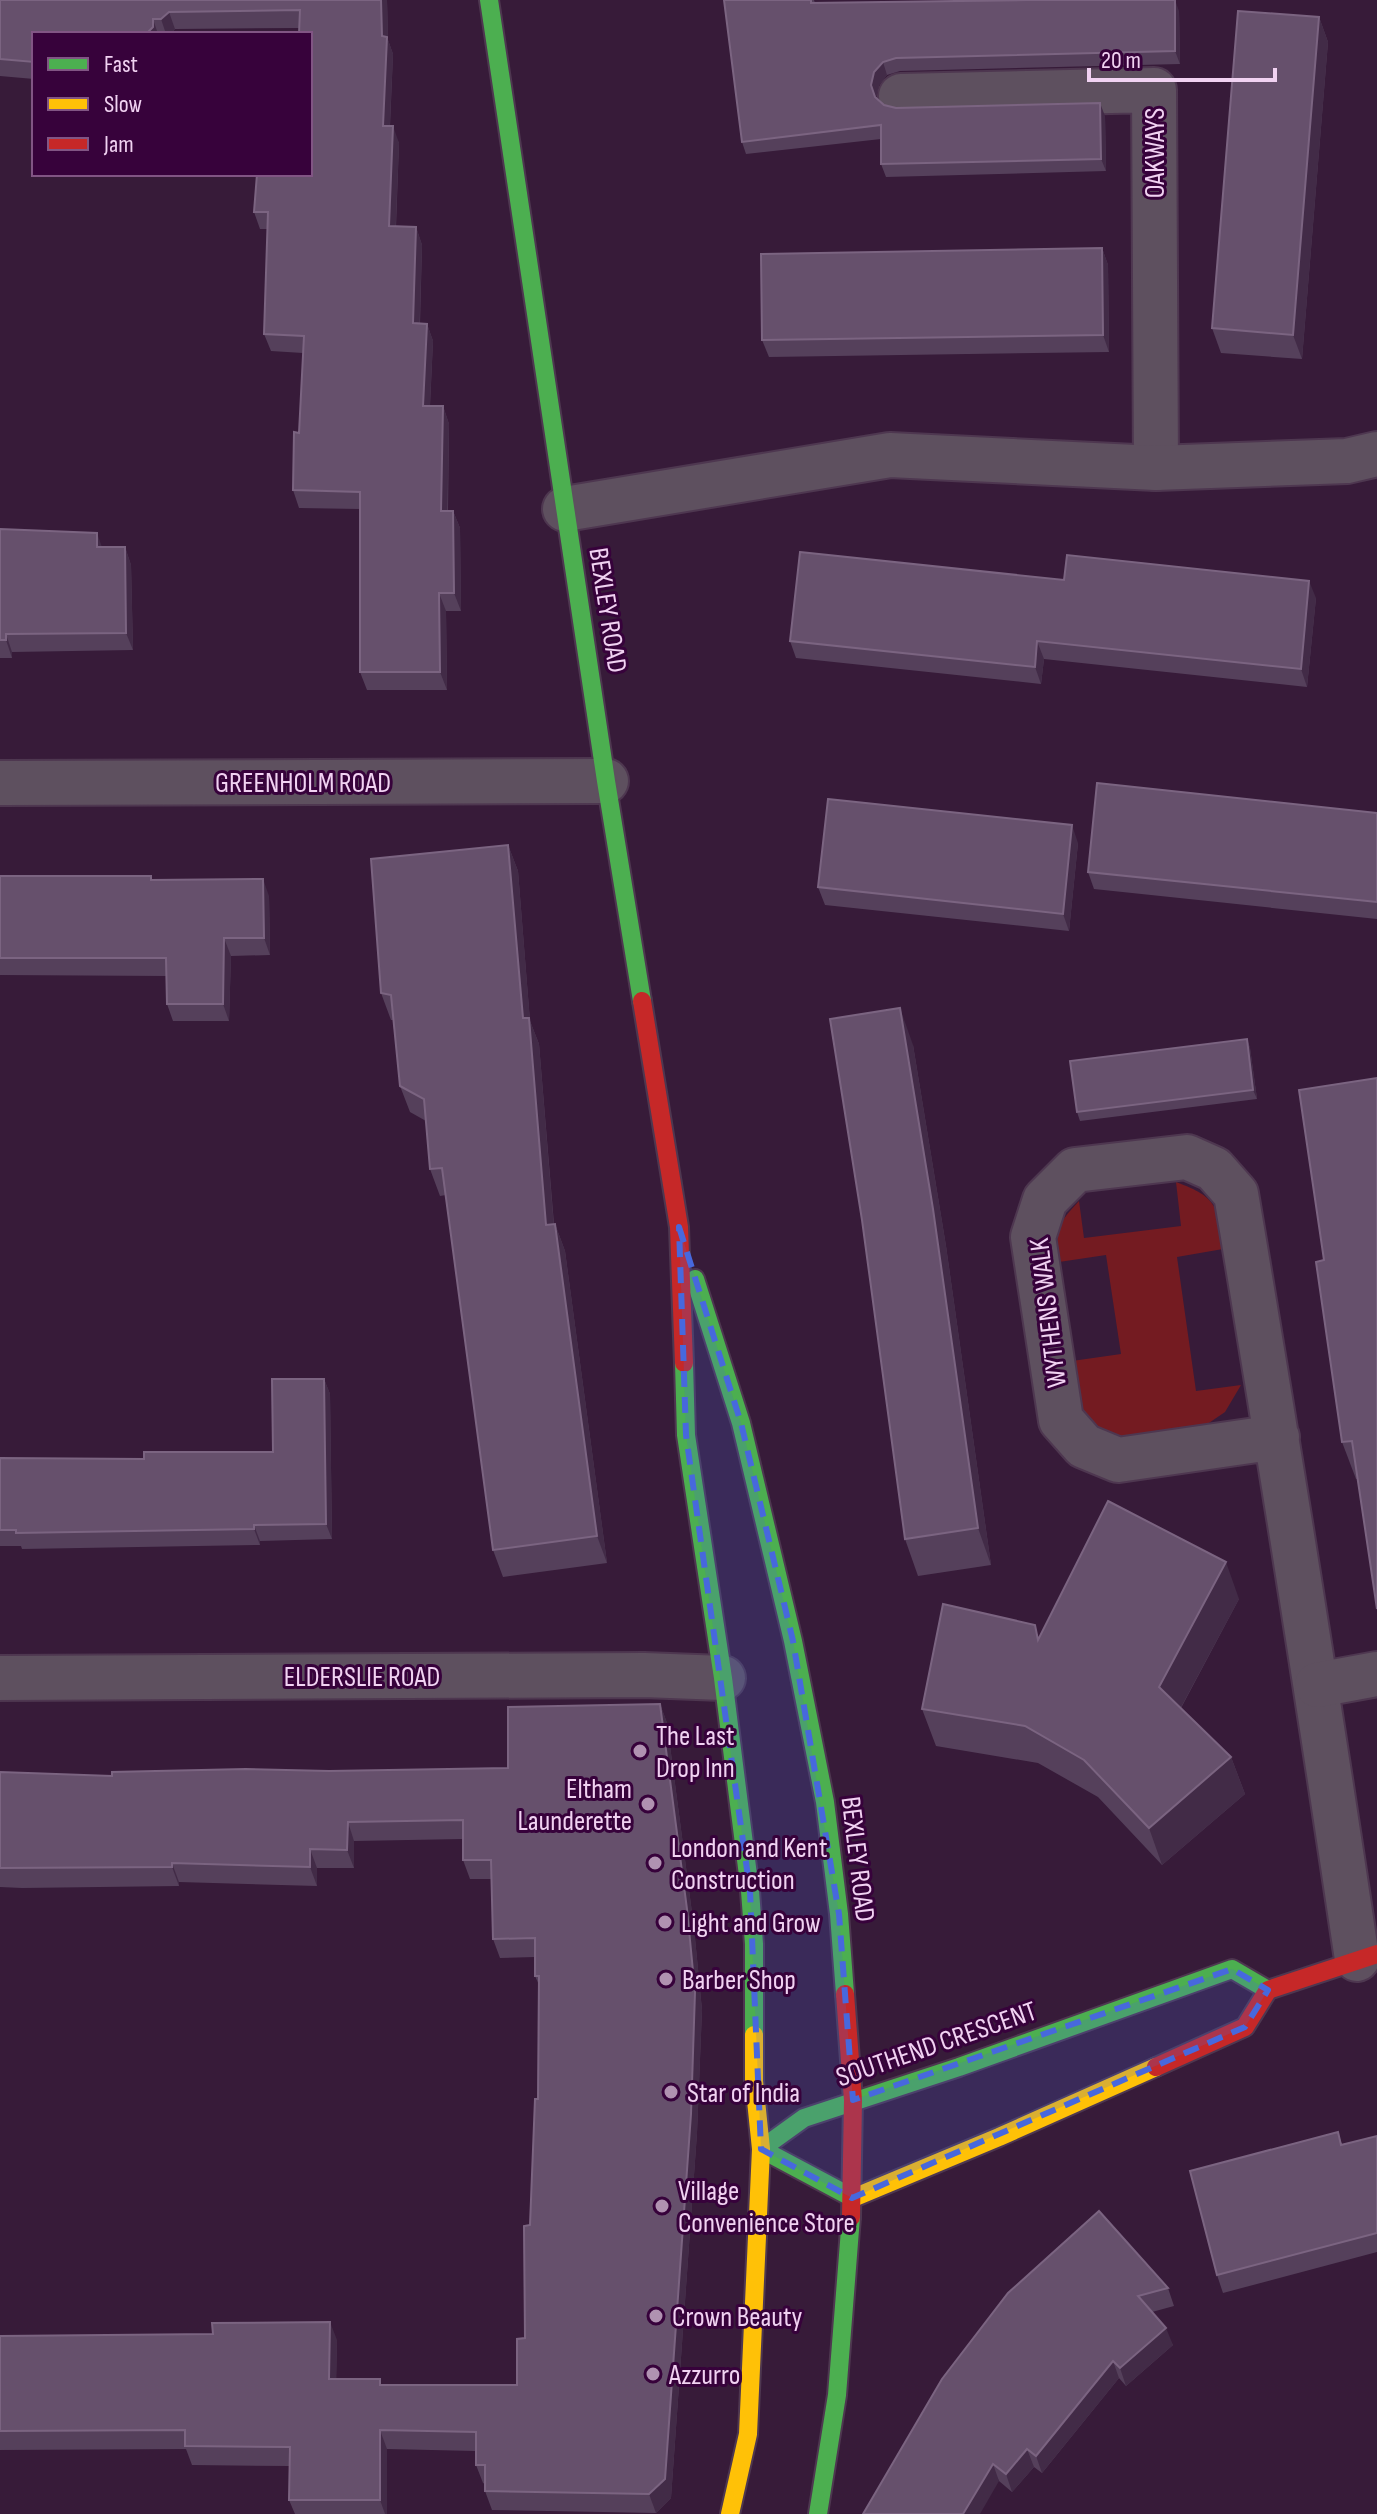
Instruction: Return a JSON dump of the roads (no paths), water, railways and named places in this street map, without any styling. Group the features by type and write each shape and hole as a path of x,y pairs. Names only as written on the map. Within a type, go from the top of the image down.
{"main road":[{"name":"BEXLEY ROAD","path":"489,0 606,781 679,1227 686,1435 741,1812 754,1944 754,2081 761,2149 748,2434 730,2514"},
{"name":"BEXLEY ROAD","path":"679,1227 741,1423 793,1641 825,1802 839,1914 853,2100 852,2198 837,2395 818,2514"},
{"path":"761,2149 852,2198 999,2137 1245,2027 1268,1990 1367,1956"},
{"name":"SOUTHEND CRESCENT","path":"761,2149 804,2118 959,2067 1232,1969 1268,1990"}],"street":[{"name":"OAKWAYS","path":"901,96 1154,90 1156,468"},
{"path":"565,509 890,455 1156,468 1347,461 1377,454"},
{"name":"GREENHOLM ROAD","path":"0,783 606,781"},
{"name":"WYTHENS WALK","path":"1277,1437 1118,1460 1084,1446 1061,1420 1033,1237 1045,1200 1075,1170 1187,1157 1214,1169 1236,1194 1277,1437 1317,1685 1367,1956"},
{"path":"1317,1685 1377,1674"},
{"name":"ELDERSLIE ROAD","path":"0,1678 644,1675 723,1678"}],"place":[{"name":"The Last Drop Inn","path":"640,1751"},
{"name":"Eltham Launderette","path":"648,1804"},
{"name":"London and Kent Construction","path":"655,1863"},
{"name":"Light and Grow","path":"665,1922"},
{"name":"Barber Shop","path":"666,1979"},
{"name":"Star of India","path":"671,2092"},
{"name":"Village Convenience Store","path":"662,2206"},
{"name":"Crown Beauty","path":"656,2316"},
{"name":"Azzurro","path":"653,2374"}]}
